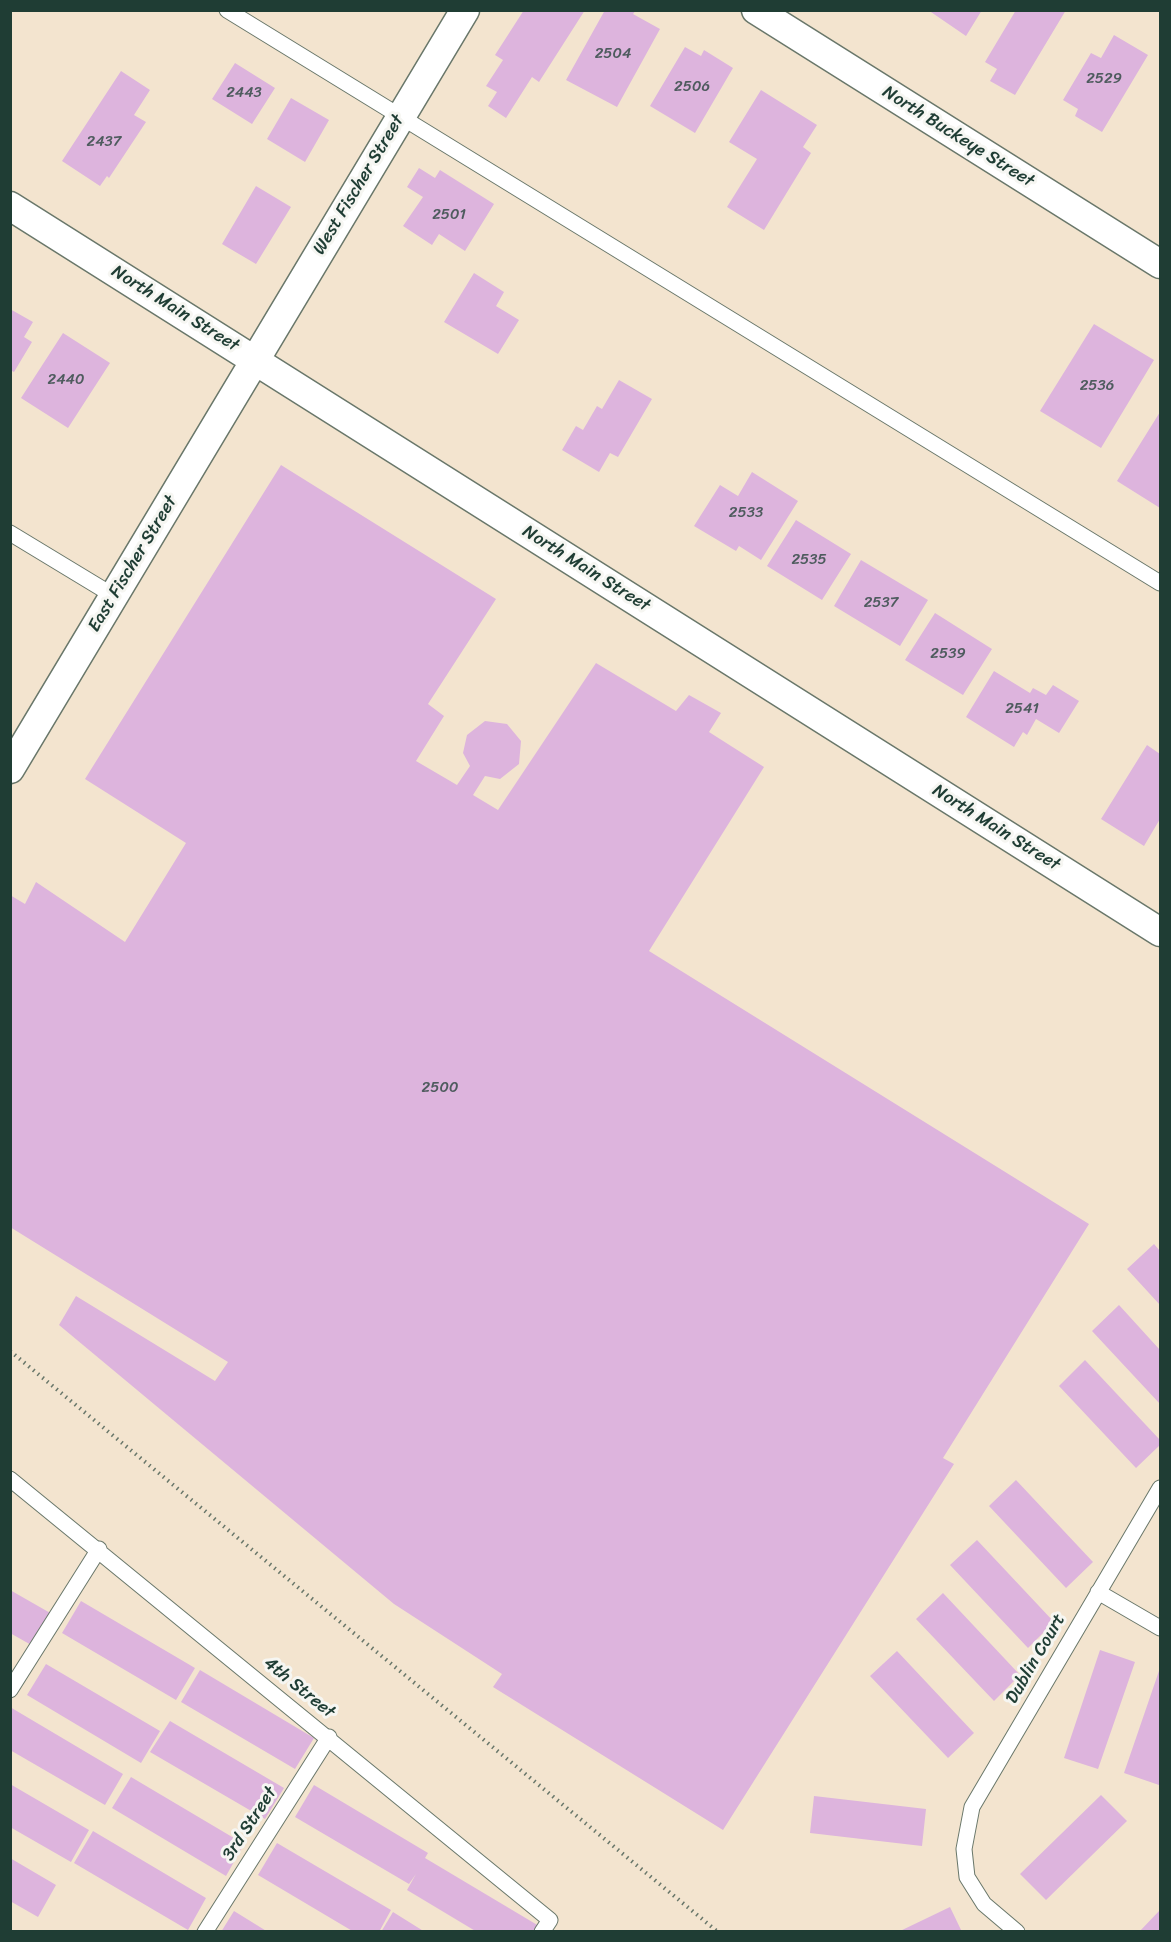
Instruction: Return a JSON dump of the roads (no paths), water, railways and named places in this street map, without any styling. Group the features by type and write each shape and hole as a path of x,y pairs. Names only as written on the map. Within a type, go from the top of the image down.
{"street":[{"name":"West Fischer Street","path":"256,360 465,10"},
{"name":"North Buckeye Street","path":"756,10 1161,264"},
{"name":"North Main Street","path":"10,206 1161,932"},
{"name":"East Fischer Street","path":"10,769 256,360"}],"lane":[{"path":"227,10 399,118 1161,583"},
{"path":"10,533 114,596"},
{"name":"4th Street","path":"10,1479 99,1549 550,1920 542,1932"},
{"name":"Dublin Court","path":"1017,1932 984,1904 967,1877 965,1855 972,1807 1161,1488"},
{"path":"10,1690 99,1549"},
{"path":"1098,1592 1161,1628"},
{"name":"3rd Street","path":"205,1932 329,1737"}]}
